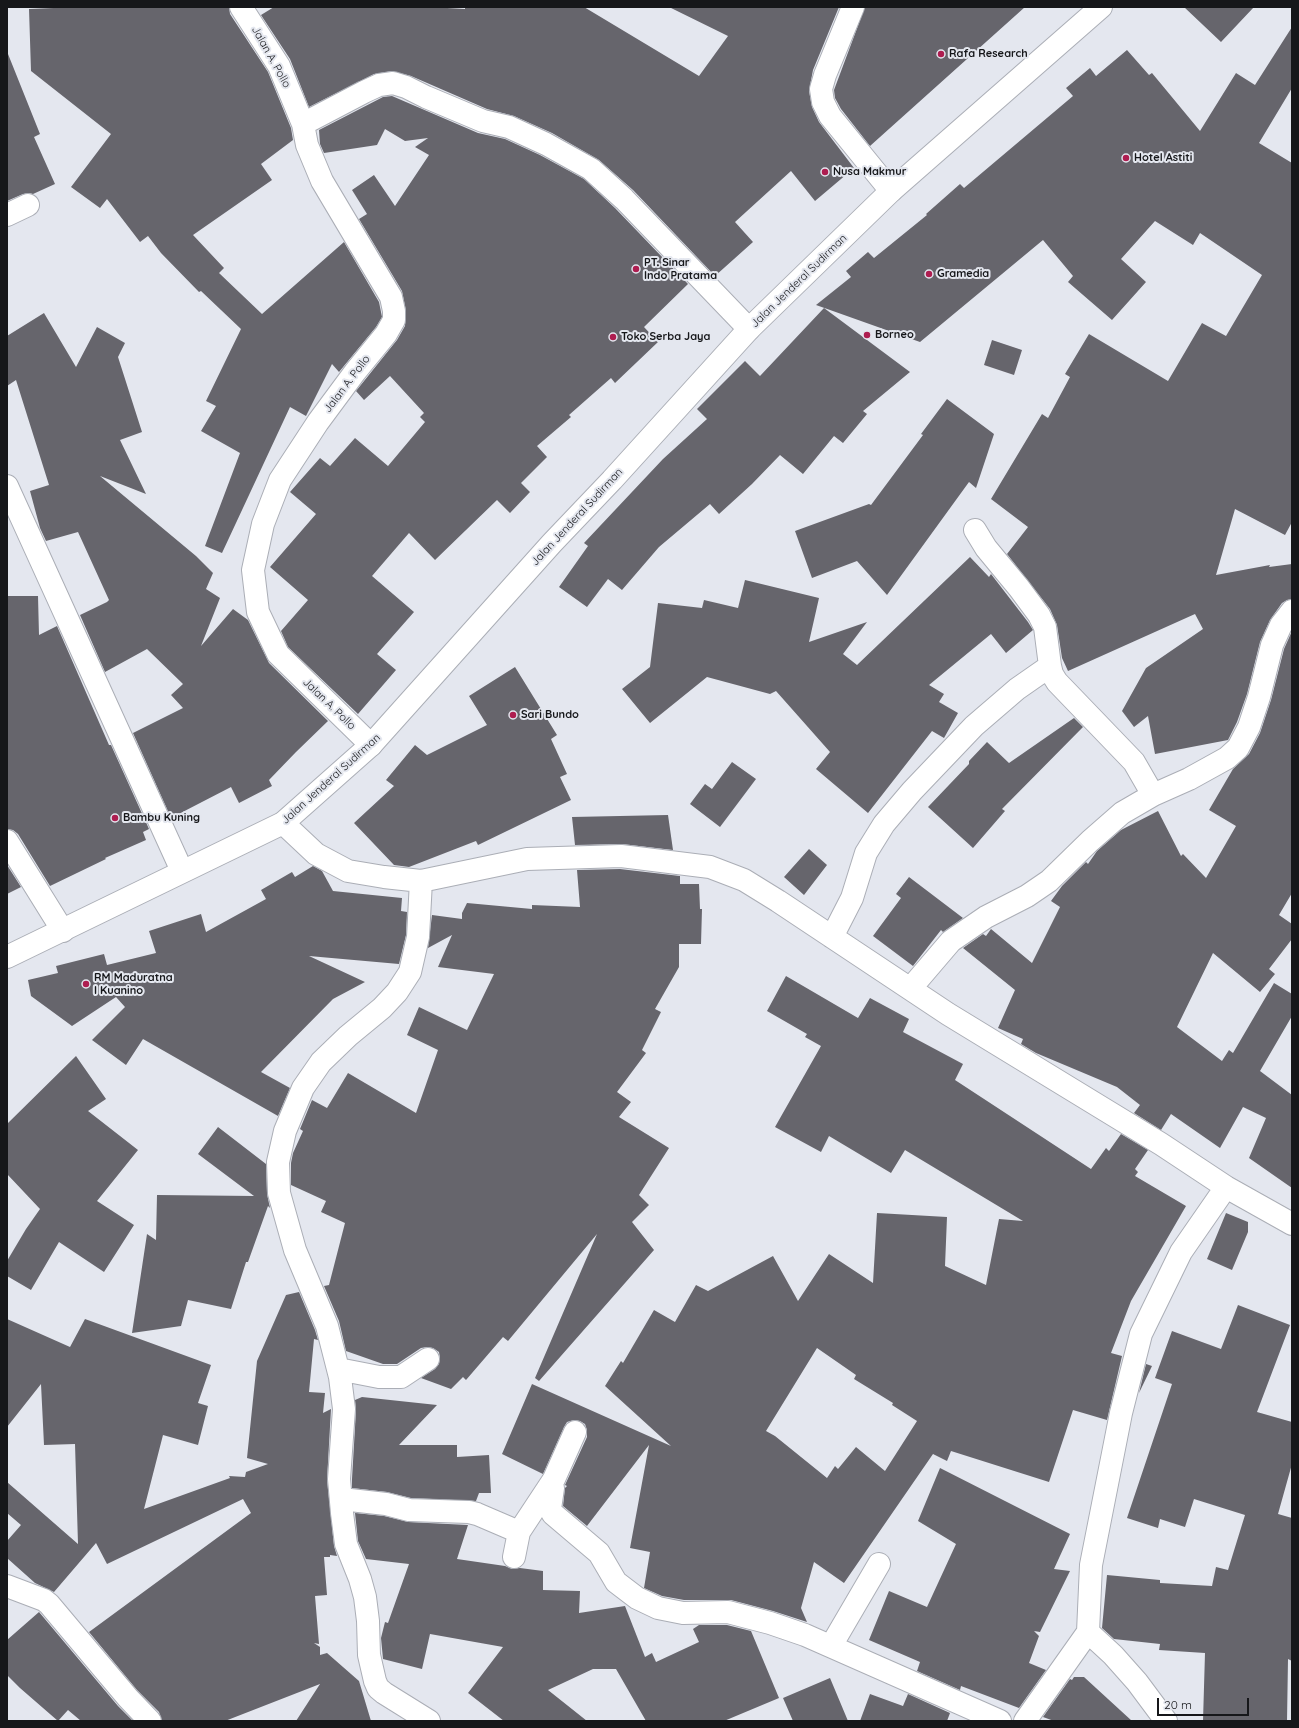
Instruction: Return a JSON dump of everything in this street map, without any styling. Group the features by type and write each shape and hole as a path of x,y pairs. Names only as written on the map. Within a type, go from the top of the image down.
{"street":[{"name":"Jalan A. Pollo","path":"241,7 279,66 303,124 308,145 322,181 390,297 394,311 394,320 386,334 355,372 318,422 280,480 263,524 253,570 258,612 278,654 372,745"},
{"path":"852,7 825,75 821,89 823,102 830,116 891,191"},
{"name":"Jalan Jenderal Sudirman","path":"7,956 63,931 283,822 372,745 552,543 612,480 749,329 891,191 1101,7"},
{"path":"303,124 379,85 393,83 403,85 426,97 483,121 509,127 546,144 591,169 624,199 749,329"},
{"path":"7,215 28,206"},
{"path":"7,486 182,871"},
{"path":"975,530 986,548 1039,615 1045,627 1052,674 1057,682 1134,762 1153,795"},
{"path":"910,989 951,941 986,917 1027,896 1049,881 1090,841 1122,813 1153,795 1189,779 1227,758 1238,748 1249,727 1254,712 1272,645 1281,625 1292,611"},
{"path":"832,937 852,898 866,853 884,824 912,790 974,726 1017,689 1050,666"},
{"path":"283,822 316,854 348,871 384,877 421,880 527,859 621,856 710,867 744,880 948,1014 1161,1144 1226,1187 1292,1224"},
{"path":"7,841 63,931"},
{"path":"421,880 418,937 410,972 397,992 382,1008 348,1036 321,1062 303,1088 285,1131 278,1162 280,1194 295,1250 327,1326 338,1369 344,1409 339,1479 346,1544 360,1579 365,1597 368,1621 369,1655 374,1681 378,1688 384,1693 429,1721"},
{"path":"1025,1721 1088,1632 1091,1566 1121,1413 1141,1334 1182,1252 1226,1187"},
{"path":"338,1369 379,1377 401,1376 428,1359"},
{"path":"514,1557 511,1528 551,1484 575,1432"},
{"path":"551,1484 553,1488 550,1508 553,1514 599,1553 616,1582 637,1598 658,1608 683,1614 728,1612 770,1623 831,1646 1000,1721"},
{"path":"342,1499 386,1504 409,1510 477,1514 511,1528"},
{"path":"831,1646 879,1564"},
{"path":"7,1586 44,1600 49,1604 128,1698 150,1721"},
{"path":"1088,1632 1113,1655 1137,1682 1166,1721"}],"building":[{"path":"78,7 229,7 230,14 268,72 291,128 293,140 261,164 272,180 193,235 224,268 219,273 262,314 344,242 379,302 382,317 376,327 339,372 332,364 306,416 290,407 222,553 205,546 240,453 201,431 216,406 206,401 241,329 201,291 199,292 161,253 148,236 140,242 107,199 100,208 71,187 111,134 31,71 29,9"},
{"path":"274,7 429,7 465,9 465,7 584,7 699,76 728,36 669,7 839,7 813,70 809,91 812,107 819,122 854,168 815,201 791,171 735,222 753,242 715,276 633,190 599,160 552,133 514,116 487,109 411,76 392,71 374,74 309,107 290,59 261,15"},
{"path":"865,7 1025,7 870,146 841,109 835,98 834,90"},
{"path":"1184,7 1254,7 1221,42"},
{"path":"1292,27 1292,88 1259,143 1292,163 1292,522 1285,535 1235,509 1216,575 1270,565 1269,567 1292,564 1292,599 1282,603 1270,620 1260,642 1247,694 1237,722 1228,740 1155,754 1148,716 1134,727 1122,711 1146,668 1203,629 1195,614 1068,671 1062,658 1057,625 1050,609 1007,554 1028,527 991,499 1042,414 1048,418 1070,377 1065,374 1089,334 1168,381 1202,323 1226,336 1262,275 1200,233 1193,245 1155,221 1121,259 1146,282 1112,320 1068,282 1073,276 1043,240 920,342 816,305 851,277 846,271 868,252 874,258 927,215 926,214 960,184 964,188 1073,96 1066,88 1090,68 1096,76 1127,50 1149,75 1152,73 1200,131 1236,73 1255,85"},
{"path":"7,54 40,134 34,137 55,184 33,194 23,194 7,201"},
{"path":"392,96 478,133 505,139 540,155 584,179 615,208 688,284 644,327 658,342 615,383 611,378 569,415 571,417 537,446 547,457 521,483 530,492 510,513 497,500 435,560 409,533 372,576 414,612 377,654 396,670 358,714 288,647 281,631 308,600 270,567 316,514 290,492 320,458 330,466 355,438 388,466 425,422 420,417 424,413 390,376 364,400 356,391 397,340 405,326 406,311 402,291 359,219 367,214 352,190 374,175 395,206 429,155 415,147 428,138 405,141 385,129 377,145 324,153 320,144 319,130 383,97"},
{"path":"824,308 910,372 863,411 867,414 843,443 834,436 803,474 780,455 752,484 719,514 710,504 659,547 622,590 608,579 587,607 559,587 588,546 584,543 663,459 707,419 697,409 745,361 760,376"},
{"path":"44,313 76,367 97,327 125,343 118,357 142,432 120,440 146,494 100,476 196,556 213,573 206,589 220,598 201,646 233,609 248,620 269,663 328,721 269,780 272,786 239,803 231,787 171,818 133,733 183,708 171,695 183,684 147,649 105,672 80,615 109,600 78,532 46,541 40,528 30,491 49,485 16,380 7,386 7,336"},
{"path":"992,340 1022,350 1014,375 984,365"},
{"path":"947,399 994,434 976,488 969,482 887,595 857,561 812,578 795,531 869,504 871,505 923,435 921,434"},
{"path":"970,557 989,577 991,574 1033,630 1006,653 991,634 929,685 944,694 939,702 958,713 944,738 932,731 868,813 816,769 830,752 776,691 770,694 707,677 650,723 622,689 650,667 658,603 702,608 704,600 738,608 745,580 819,598 809,642 867,622 843,654 857,665"},
{"path":"7,596 38,596 39,635 57,626 109,745 111,745 149,829 143,832 146,840 105,858 106,859 50,886 18,834 13,830 7,829"},
{"path":"1292,631 1292,893 1279,915 1292,924 1292,939 1269,969 1275,974 1260,992 1213,953 1177,1027 1222,1061 1229,1050 1233,1053 1274,983 1292,994 1292,1016 1260,1071 1292,1095 1292,1188 1249,1158 1266,1118 1243,1107 1220,1148 1171,1114 1161,1130 1134,1113 1140,1105 1117,1087 1036,1053 1021,1044 1023,1039 998,1028 1015,990 963,948 983,934 986,936 991,929 1032,963 1060,907 1051,901 1062,886 1086,862 1088,864 1097,851 1121,830 1158,811 1181,856 1183,854 1206,878 1236,826 1209,810 1233,769 1249,754 1260,733 1271,700 1284,649"},
{"path":"515,667 557,735 551,739 567,774 560,777 571,800 478,845 476,841 409,867 394,865 354,823 394,786 386,780 415,745 427,755 487,725 469,696"},
{"path":"1074,718 1083,727 1002,809 1005,811 973,848 928,807 969,764 969,761 987,742 1009,763"},
{"path":"732,762 756,779 720,827 690,804 705,784 712,789"},
{"path":"668,815 673,850 622,844 575,845 572,817"},
{"path":"809,849 827,865 804,895 784,877"},
{"path":"7,865 21,887 7,894"},
{"path":"313,866 322,871 333,891 402,898 401,911 407,912 406,935 399,964 309,956 365,982 333,999 261,1072 290,1088 278,1116 143,1039 126,1065 92,1040 125,1007 116,997 72,1026 31,996 28,980 58,973 56,966 104,954 107,965 156,953 149,931 201,914 206,932 266,899 261,890 292,872 295,877"},
{"path":"620,869 680,876 680,884 699,884 700,909 702,909 701,944 679,944 679,967 655,1009 661,1012 642,1050 646,1053 617,1092 631,1102 619,1117 669,1148 639,1195 649,1205 632,1222 654,1250 539,1381 535,1378 597,1234 508,1341 503,1337 466,1380 463,1377 451,1389 421,1378 435,1369 439,1364 439,1352 433,1348 421,1348 397,1364 383,1364 346,1351 339,1321 324,1286 329,1285 345,1223 321,1212 326,1201 291,1185 291,1163 293,1153 303,1131 300,1129 312,1100 327,1108 348,1073 416,1113 438,1050 407,1035 419,1007 467,1030 494,974 438,967 452,935 428,948 432,915 462,919 462,913 467,903 532,909 532,905 580,907 577,870"},
{"path":"909,877 963,918 943,932 941,930 913,966 873,936 901,898 896,894"},
{"path":"786,976 858,1018 870,998 909,1019 903,1032 963,1064 955,1080 1091,1169 1106,1148 1109,1151 1121,1134 1148,1150 1135,1169 1138,1172 1135,1176 1186,1206 1131,1301 1111,1353 1122,1356 1107,1420 1073,1410 1049,1482 951,1451 947,1461 933,1454 844,1583 814,1562 801,1608 807,1622 731,1600 684,1600 662,1596 644,1588 650,1552 630,1548 649,1445 587,1526 563,1506 565,1488 567,1486 565,1485 587,1437 585,1424 574,1420 567,1422 543,1474 502,1454 532,1384 671,1446 605,1386 621,1361 623,1363 654,1310 675,1322 696,1285 708,1291 773,1256 798,1301 829,1254 873,1283 877,1213 947,1217 945,1266 986,1285 999,1219 1023,1221 905,1150 891,1173 829,1136 821,1152 775,1127 821,1046 805,1037 807,1034 767,1011","holes":["817,1348 856,1375 854,1379 893,1403 892,1405 917,1421 885,1471 856,1447 838,1469 835,1466 827,1478 775,1436 766,1431"]},
{"path":"76,1056 106,1099 88,1111 138,1150 97,1201 134,1225 104,1272 59,1242 31,1290 7,1276 7,1261 40,1209 7,1174 7,1124"},
{"path":"218,1127 266,1164 267,1194 270,1208 268,1206 248,1262 246,1262 231,1309 188,1300 181,1326 132,1333 147,1234 156,1240 157,1195 254,1196 198,1154"},
{"path":"1226,1213 1248,1222 1248,1232 1232,1270 1207,1259"},
{"path":"299,1292 318,1340 314,1339 309,1392 325,1393 323,1413 331,1409 327,1480 334,1546 337,1556 330,1555 330,1557 324,1557 327,1595 315,1596 319,1644 314,1643 320,1647 320,1655 327,1653 359,1681 371,1721 296,1721 320,1684 225,1721 162,1721 159,1712 137,1690 89,1632 251,1513 243,1499 107,1564 96,1543 54,1592 35,1583 7,1558 7,1541 21,1525 7,1513 7,1482 78,1544 75,1444 44,1445 41,1384 7,1427 7,1319 70,1347 85,1319 211,1365 198,1403 208,1406 198,1445 163,1435 144,1509 230,1478 229,1476 245,1477 246,1472 268,1464 247,1458 257,1361 286,1295"},
{"path":"1238,1305 1290,1325 1257,1412 1292,1422 1292,1464 1278,1514 1292,1518 1292,1661 1288,1659 1287,1721 1203,1721 1205,1653 1159,1650 1160,1644 1114,1639 1102,1628 1107,1575 1160,1580 1160,1583 1212,1586 1216,1567 1228,1570 1245,1515 1194,1499 1185,1527 1160,1519 1158,1528 1127,1518 1172,1384 1155,1378 1172,1331 1221,1349"},
{"path":"1146,1364 1152,1366 1139,1393"},
{"path":"362,1397 437,1405 399,1445 457,1445 457,1457 489,1455 491,1493 479,1493 476,1501 411,1498 387,1492 352,1488 356,1410 355,1400"},
{"path":"940,1468 1070,1534 1054,1569 1070,1571 1040,1632 1034,1631 1039,1636 1029,1663 1046,1670 1019,1708 961,1686 960,1690 917,1671 920,1662 869,1640 889,1591 927,1607 956,1544 918,1521"},
{"path":"355,1513 384,1516 408,1522 468,1525 457,1559 505,1566 512,1569 520,1568 543,1571 543,1590 580,1591 579,1613 625,1606 645,1657 652,1653 656,1662 699,1642 693,1629 699,1625 727,1625 751,1631 779,1698 724,1721 646,1721 616,1669 593,1669 548,1690 587,1721 504,1721 468,1693 503,1647 430,1634 422,1669 383,1659 381,1638 385,1622 388,1623 409,1564 366,1559 358,1541"},
{"path":"39,1612 118,1706 133,1721 81,1721 68,1710 58,1721 7,1675 7,1640"},
{"path":"1074,1677 1084,1677 1132,1721 1054,1721 1043,1717 1070,1679 1072,1680"},
{"path":"830,1678 848,1721 793,1721 783,1698"},
{"path":"870,1694 903,1706 908,1694 950,1713 947,1721 860,1721"}],"place":[{"name":"Rafa Research","path":"941,54"},
{"name":"Hotel Astiti","path":"1126,158"},
{"name":"Nusa Makmur","path":"825,172"},
{"name":"PT. Sinar Indo Pratama","path":"636,269"},
{"name":"Gramedia","path":"929,274"},
{"name":"Borneo","path":"867,335"},
{"name":"Toko Serba Jaya","path":"613,337"},
{"name":"Sari Bundo","path":"513,715"},
{"name":"Bambu Kuning","path":"115,818"},
{"name":"RM Maduratna I Kuanino","path":"86,984"}]}
